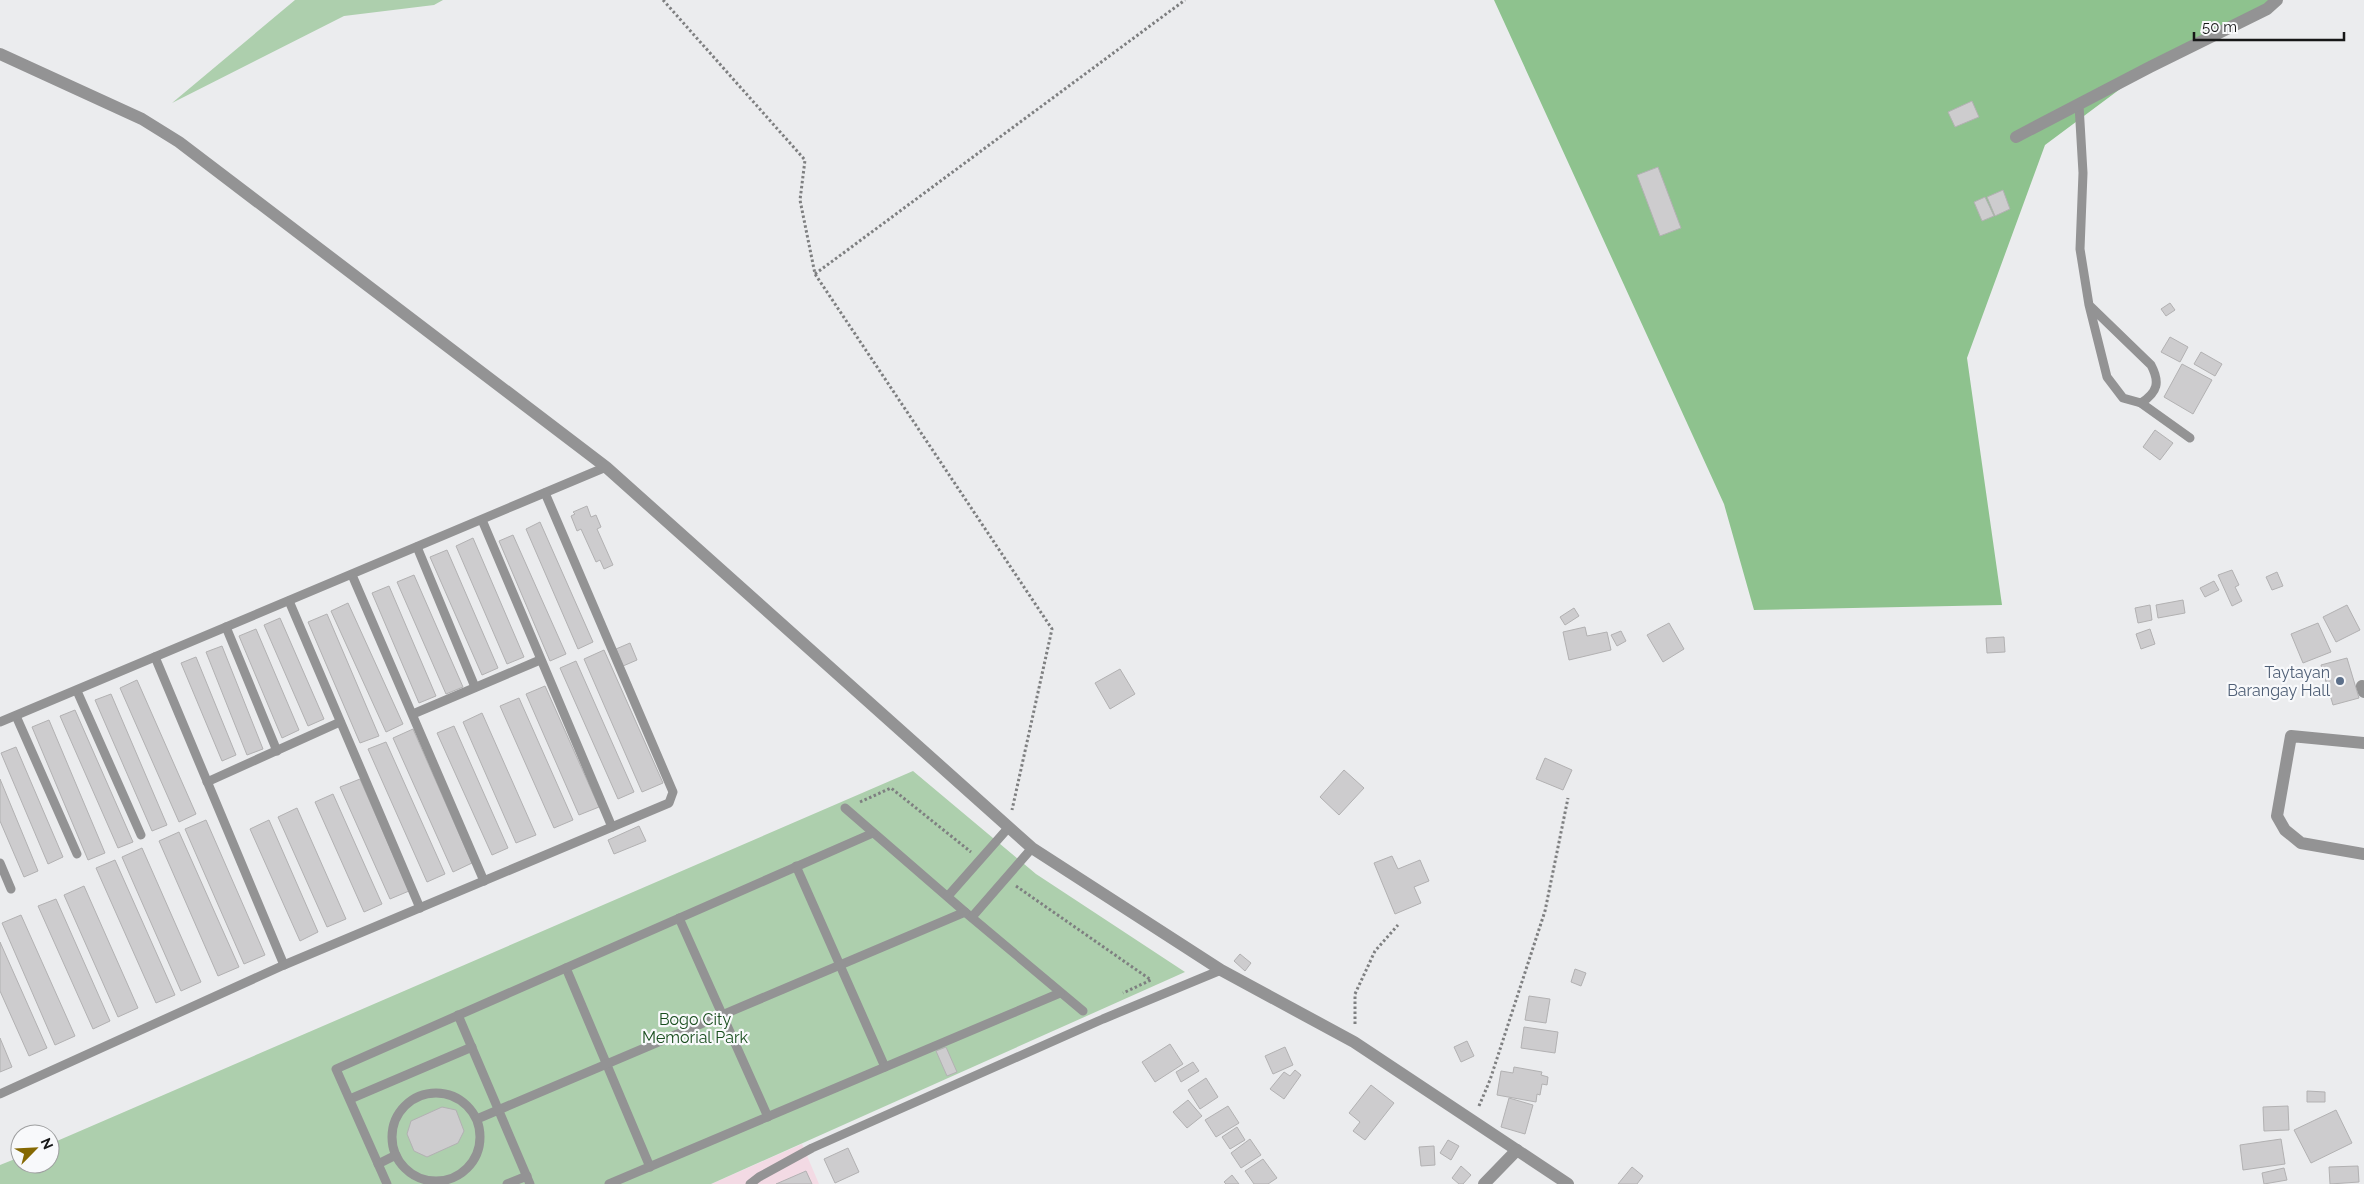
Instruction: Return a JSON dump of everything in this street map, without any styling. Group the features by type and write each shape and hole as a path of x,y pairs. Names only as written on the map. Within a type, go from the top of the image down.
{"street":[{"path":"2016,137 2150,66 2267,9 2278,0"},
{"path":"0,54 142,119 179,142 606,467 1032,848 1221,970 1354,1042 1568,1184"},
{"path":"2364,743 2290,736 2277,816 2284,830 2301,843 2364,854"},
{"path":"1484,1184 1517,1150"}],"lane":[{"path":"2079,105 2083,172 2080,249 2089,305 2106,377 2123,398 2141,402 2190,438"},
{"path":"2089,305 2151,365 2158,377 2156,387 2149,398 2141,402"},
{"path":"0,722 606,467"},
{"path":"0,1094 284,965 669,803 673,792 545,493"},
{"path":"482,520 612,827"},
{"path":"417,547 475,687"},
{"path":"352,574 484,881"},
{"path":"289,601 420,908"},
{"path":"226,628 276,751"},
{"path":"155,657 284,965"},
{"path":"413,714 540,660"},
{"path":"77,691 141,835"},
{"path":"16,716 77,854"},
{"path":"207,782 340,722"},
{"path":"846,808 1083,1011"},
{"path":"948,896 1009,827"},
{"path":"387,1184 336,1069 873,832"},
{"path":"477,1119 840,965 969,915 1005,879 1032,848"},
{"path":"0,863 11,889"},
{"path":"796,866 885,1067"},
{"path":"678,918 768,1117"},
{"path":"566,968 650,1167"},
{"path":"750,1184 759,1176 812,1148 1103,1019 1221,970"},
{"path":"609,1184 1060,993"},
{"path":"458,1015 529,1180 507,1184"},
{"path":"350,1099 472,1047"},
{"path":"431,1092 445,1093 458,1098 469,1107 477,1119 480,1132 477,1153 466,1170 455,1178 428,1181 415,1176 404,1167 396,1156 392,1135 398,1115 406,1104 418,1096 431,1092"},
{"path":"378,1164 396,1156"}],"path":[{"path":"664,0 805,160 800,200 814,274 1052,628 1009,827"},
{"path":"814,274 1185,0"},
{"path":"846,808 891,788 980,859"},
{"path":"1472,1121 1490,1080 1546,911 1568,798"},
{"path":"1005,879 1151,980 1117,996"},
{"path":"1354,1042 1355,994 1374,951 1398,926"}],"shaded area":[{"path":"802,1144 819,1184 711,1184"}],"green space":[{"path":"295,0 443,0 434,5 344,16 172,103"},
{"path":"1494,0 2274,0 2159,60 2045,145 1967,358 2002,605 1754,610 1724,504"},
{"name":"Bogo City Memorial Park","path":"913,771 1036,874 1185,972 711,1184 0,1184 0,1165 10,1161 10,1174 60,1174 60,1140"}],"building":[{"path":"1972,101 1979,117 1955,127 1948,112"},
{"path":"1658,167 1681,228 1660,236 1637,175"},
{"path":"2003,190 2010,209 1995,216 1987,197"},
{"path":"1985,197 1994,216 1982,221 1974,202"},
{"path":"2170,303 2175,310 2166,316 2161,309"},
{"path":"2170,337 2188,347 2180,362 2161,352"},
{"path":"2201,352 2222,364 2215,376 2194,364"},
{"path":"2182,364 2212,380 2193,414 2164,397"},
{"path":"2155,430 2173,443 2160,460 2143,447"},
{"path":"587,506 591,517 596,515 601,527 597,529 613,565 604,569 600,560 596,562 581,529 577,531 571,516 575,514 573,512"},
{"path":"540,522 593,642 578,649 526,529"},
{"path":"513,535 566,654 550,661 499,541"},
{"path":"473,538 524,657 507,664 456,546"},
{"path":"447,550 498,668 482,675 430,557"},
{"path":"2232,570 2239,585 2235,587 2242,601 2232,606 2218,575"},
{"path":"2277,572 2283,586 2272,590 2266,577"},
{"path":"414,575 463,687 446,694 397,582"},
{"path":"2214,581 2219,590 2205,597 2200,588"},
{"path":"389,586 436,696 419,703 372,593"},
{"path":"2183,600 2185,613 2158,618 2156,605"},
{"path":"348,603 403,724 386,732 331,611"},
{"path":"2150,605 2152,620 2138,623 2135,608"},
{"path":"2347,605 2360,630 2336,642 2323,617"},
{"path":"1574,608 1579,616 1565,625 1560,617"},
{"path":"327,614 379,736 360,743 308,622"},
{"path":"280,618 324,719 308,726 264,625"},
{"path":"1669,623 1684,649 1663,662 1647,635"},
{"path":"2318,623 2331,652 2303,663 2291,634"},
{"path":"1585,627 1587,636 1607,632 1611,650 1569,660 1563,632"},
{"path":"256,629 299,730 282,738 239,636"},
{"path":"2150,629 2155,644 2141,649 2136,634"},
{"path":"1621,631 1626,641 1617,646 1611,635"},
{"path":"2004,637 2005,652 1987,653 1986,638"},
{"path":"630,643 637,660 623,666 616,649"},
{"path":"222,646 263,749 247,755 206,652"},
{"path":"604,650 663,783 642,792 584,659"},
{"path":"196,657 236,755 222,761 181,663"},
{"name":"Taytayan Barangay Hall","path":"2347,658 2359,698 2333,705 2321,665"},
{"path":"576,661 634,792 618,799 560,668"},
{"path":"1120,669 1135,694 1110,709 1095,683"},
{"path":"137,680 196,814 179,822 120,688"},
{"path":"545,686 599,807 579,815 526,694"},
{"path":"111,694 167,825 152,831 95,700"},
{"path":"519,698 573,820 554,828 500,706"},
{"path":"75,710 133,842 118,848 60,716"},
{"path":"482,713 536,835 516,843 463,722"},
{"path":"49,720 105,853 88,860 32,727"},
{"path":"454,726 508,848 492,855 437,733"},
{"path":"413,729 472,863 453,872 393,738"},
{"path":"386,742 445,874 427,882 368,749"},
{"path":"16,747 63,857 48,864 1,753"},
{"path":"1545,758 1572,770 1563,790 1536,779"},
{"path":"1344,770 1364,788 1339,815 1320,797"},
{"path":"0,779 38,871 24,877 0,821"},
{"path":"360,779 409,891 390,899 340,787"},
{"path":"333,794 382,904 364,912 315,802"},
{"path":"297,808 346,919 327,927 278,817"},
{"path":"206,820 265,955 244,964 185,829"},
{"path":"269,820 318,932 300,941 250,829"},
{"path":"639,826 646,841 614,854 608,840"},
{"path":"179,832 239,967 218,976 159,841"},
{"path":"142,848 201,982 181,991 122,857"},
{"path":"1392,856 1398,869 1420,860 1429,881 1414,887 1421,903 1395,914 1374,863"},
{"path":"115,860 175,995 156,1003 96,868"},
{"path":"84,886 138,1008 118,1017 64,895"},
{"path":"56,899 110,1021 93,1029 38,906"},
{"path":"21,915 75,1036 55,1045 2,923"},
{"path":"0,942 47,1048 29,1056 0,991"},
{"path":"1240,954 1251,963 1245,971 1234,961"},
{"path":"1575,969 1586,973 1581,986 1571,982"},
{"path":"1529,996 1550,999 1546,1023 1525,1020"},
{"path":"1524,1027 1558,1032 1555,1053 1521,1048"},
{"path":"0,1038 12,1067 0,1072"},
{"path":"1467,1041 1474,1056 1461,1062 1454,1047"},
{"path":"1170,1044 1183,1064 1155,1082 1142,1062"},
{"path":"946,1047 957,1072 947,1076 936,1051"},
{"path":"1285,1047 1293,1065 1273,1074 1265,1056"},
{"path":"1193,1062 1199,1071 1181,1082 1176,1072"},
{"path":"1514,1067 1542,1072 1541,1075 1548,1077 1547,1085 1542,1084 1540,1095 1537,1094 1536,1102 1497,1095 1501,1071 1513,1073"},
{"path":"1295,1070 1301,1075 1284,1099 1270,1089 1284,1072 1290,1076"},
{"path":"1206,1078 1218,1097 1200,1109 1188,1090"},
{"path":"1371,1085 1394,1103 1365,1140 1353,1131 1360,1122 1349,1113"},
{"path":"2307,1091 2325,1092 2325,1102 2307,1102"},
{"path":"1509,1098 1533,1105 1525,1134 1501,1127"},
{"path":"1188,1100 1202,1116 1187,1128 1173,1112"},
{"path":"1228,1106 1239,1123 1216,1137 1205,1120"},
{"path":"2288,1106 2289,1130 2264,1131 2263,1107"},
{"path":"442,1107 456,1110 464,1131 458,1143 427,1157 414,1151 407,1134 411,1121"},
{"path":"2336,1110 2352,1143 2311,1163 2294,1130"},
{"path":"1237,1127 1245,1140 1230,1149 1222,1137"},
{"path":"1250,1139 1261,1155 1241,1168 1231,1153"},
{"path":"2281,1139 2285,1164 2243,1170 2240,1145"},
{"path":"1448,1140 1459,1146 1451,1160 1440,1153"},
{"path":"1434,1146 1435,1165 1421,1166 1419,1147"},
{"path":"848,1148 859,1172 835,1183 824,1159"},
{"path":"1263,1159 1277,1178 1268,1184 1254,1184 1245,1171"},
{"path":"1461,1166 1471,1175 1463,1184 1459,1184 1452,1178"},
{"path":"2358,1166 2359,1182 2330,1184 2329,1167"},
{"path":"1632,1167 1643,1176 1637,1184 1618,1184"},
{"path":"2284,1168 2287,1180 2264,1184 2262,1173"},
{"path":"806,1171 812,1184 776,1184"},
{"path":"1232,1175 1239,1184 1226,1184 1224,1182"}],"place":[{"name":"Taytayan Barangay Hall","path":"2340,681"}]}
